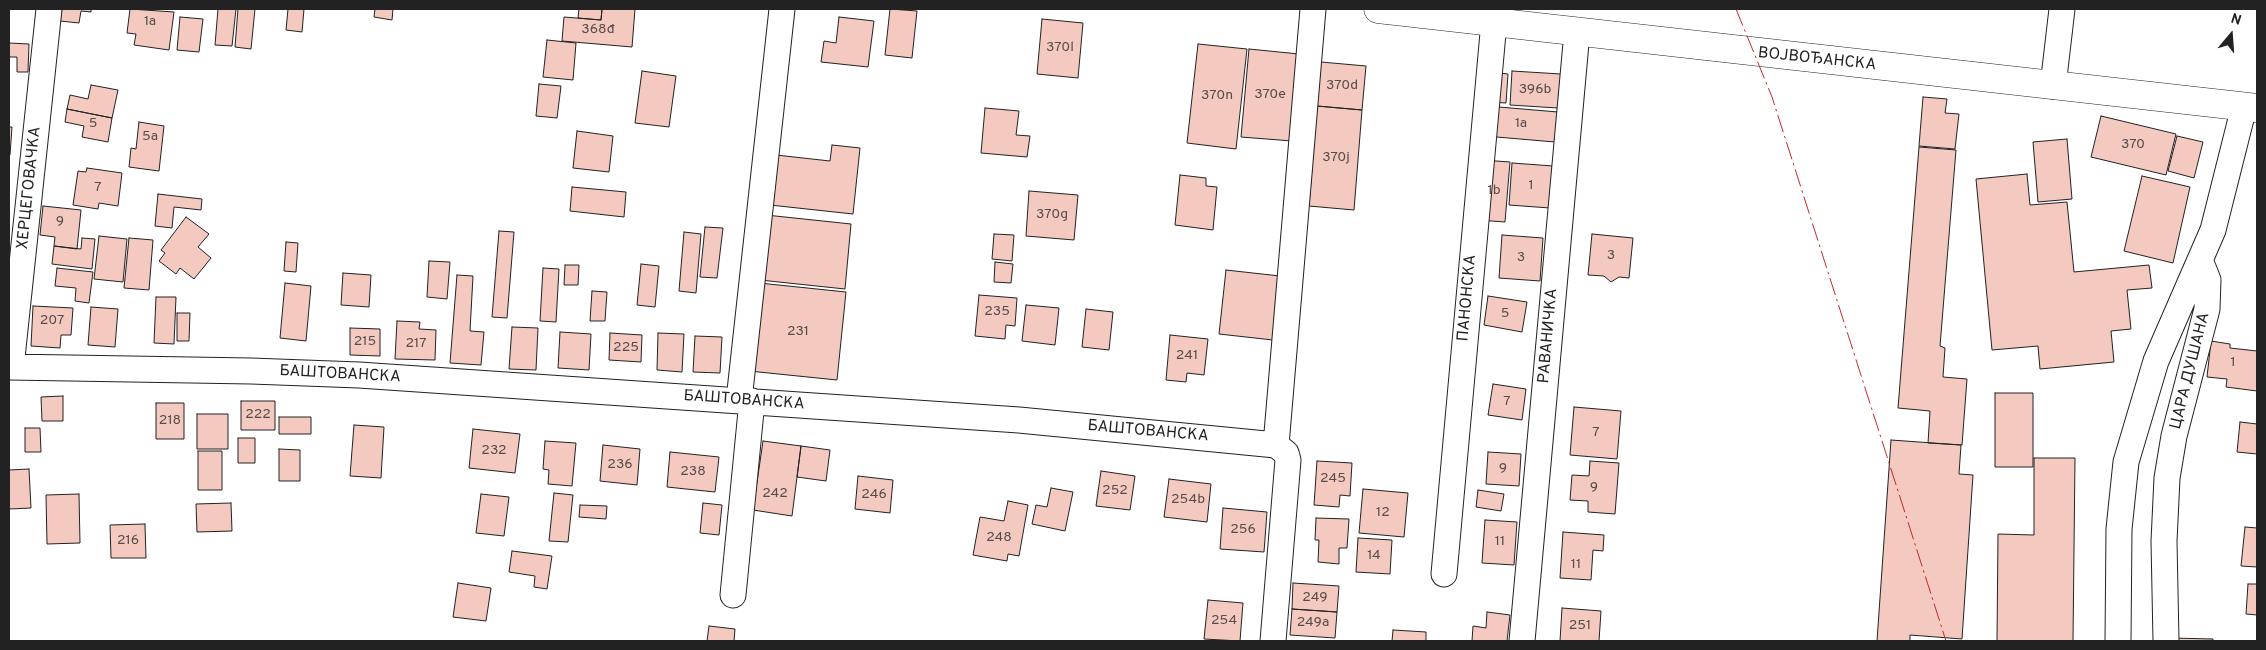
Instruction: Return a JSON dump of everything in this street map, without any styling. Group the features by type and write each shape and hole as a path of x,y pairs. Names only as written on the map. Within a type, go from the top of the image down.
{"main road":[{"name":"ВОЈВОЂАНСКА","path":"1378,9 2251,108"}],"street":[{"name":"ХЕРЦЕГОВАЧКА","path":"10,367 49,9"},
{"path":"733,595 746,401 782,9"},
{"path":"1273,641 1288,460 1286,453 1276,445 1313,9"},
{"path":"2053,86 2062,9"},
{"name":"ПАНОНСКА","path":"1444,574 1494,22"},
{"name":"РАВАНИЧКА","path":"1522,641 1577,32"},
{"path":"2118,641 2120,513 2126,462 2156,361 2213,230 2251,108"},
{"name":"ЦАРА ДУШАНА","path":"2166,641 2164,541 2167,478 2174,436 2207,309 2208,280 2200,260"},
{"name":"БАШТОВАНСКА","path":"10,367 320,374 1019,420 1276,445"}],"building":[{"path":"62,9 91,9 91,12 81,11 79,23 60,21"},
{"path":"130,9 174,12 169,50 134,45 136,34 127,33"},
{"path":"218,9 236,9 232,46 215,45"},
{"path":"238,9 255,9 251,49 235,47"},
{"path":"288,9 304,9 302,32 286,30"},
{"path":"375,9 393,9 392,20 374,17"},
{"path":"579,9 602,9 601,20 578,18"},
{"path":"602,9 635,9 632,47 562,41 564,17 601,20"},
{"path":"890,9 917,11 912,58 885,55"},
{"path":"180,17 203,19 199,52 177,50"},
{"path":"839,17 874,21 868,67 821,62 824,41 836,43"},
{"path":"1042,19 1083,23 1078,78 1037,74"},
{"path":"547,40 576,43 573,80 543,77"},
{"path":"9,43 29,44 28,72 17,72 17,57 9,57"},
{"path":"1198,44 1247,49 1236,149 1187,143"},
{"path":"1249,49 1299,54 1292,141 1241,137"},
{"path":"1321,62 1366,66 1362,110 1317,106"},
{"path":"642,71 676,76 669,127 635,123"},
{"path":"1512,71 1561,74 1558,108 1510,105"},
{"path":"1491,72 1508,74 1506,103 1489,102"},
{"path":"539,84 561,86 557,118 536,116"},
{"path":"91,85 118,90 112,118 67,109 70,95 88,99"},
{"path":"1923,97 1947,99 1945,113 1959,114 1955,149 1919,146"},
{"path":"1317,106 1362,110 1354,210 1309,206"},
{"path":"1487,106 1558,112 1555,142 1485,136"},
{"path":"985,108 1019,111 1016,135 1030,136 1027,157 981,153"},
{"path":"67,109 112,118 108,142 82,137 84,126 65,122"},
{"path":"2101,116 2176,134 2166,175 2091,157"},
{"path":"139,122 164,126 159,171 129,167 131,148 136,149"},
{"path":"9,127 12,127 10,155 9,155"},
{"path":"577,131 613,136 609,172 573,168"},
{"path":"2177,136 2203,142 2194,178 2168,171"},
{"path":"2067,139 2072,199 2038,202 2033,142"},
{"path":"832,145 860,148 853,214 770,205 776,155 830,161"},
{"path":"1919,147 1956,150 1940,346 1945,348 1943,377 1967,379 1962,445 1928,443 1930,411 1898,408"},
{"path":"1482,160 1510,162 1505,222 1478,220"},
{"path":"1512,163 1553,166 1550,208 1509,205"},
{"path":"87,168 122,173 118,206 99,203 98,209 73,205 78,171 86,172"},
{"path":"2027,174 2030,205 2067,202 2074,272 2149,265 2152,288 2127,290 2131,329 2111,331 2114,362 2040,369 2038,346 1992,350 1976,179"},
{"path":"1180,175 1206,178 1206,186 1217,187 1213,230 1175,225"},
{"path":"2142,176 2190,187 2173,263 2124,251"},
{"path":"572,187 626,192 624,217 570,211"},
{"path":"1029,191 1078,195 1074,240 1026,236"},
{"path":"158,194 202,199 201,210 174,207 172,228 155,226"},
{"path":"43,206 81,210 77,249 54,246 55,237 40,235"},
{"path":"766,215 851,224 845,289 760,280"},
{"path":"186,217 209,234 198,247 211,258 194,279 180,268 176,274 159,261 165,253 161,250"},
{"path":"705,227 723,228 717,278 700,277"},
{"path":"499,231 514,232 507,318 492,317"},
{"path":"684,232 701,234 696,293 679,291"},
{"path":"994,234 1014,235 1012,261 992,259"},
{"path":"1592,234 1633,238 1629,278 1619,277 1611,282 1604,276 1588,275"},
{"path":"1502,235 1543,238 1540,281 1499,278"},
{"path":"99,236 127,239 123,282 94,279"},
{"path":"82,238 95,239 92,269 52,264 54,246 81,249"},
{"path":"129,238 153,240 149,290 124,288"},
{"path":"286,242 298,243 296,272 284,271"},
{"path":"429,261 450,262 447,299 427,297"},
{"path":"995,262 1013,264 1011,283 994,282"},
{"path":"641,264 659,266 655,307 637,305"},
{"path":"565,265 579,265 578,285 564,285"},
{"path":"57,268 93,272 89,303 75,301 76,288 55,286"},
{"path":"543,268 559,269 556,322 540,321"},
{"path":"1226,270 1280,276 1273,340 1219,334"},
{"path":"343,273 371,275 369,307 341,305"},
{"path":"457,275 473,276 470,331 484,332 481,365 450,363"},
{"path":"285,283 311,286 306,341 280,338"},
{"path":"759,283 846,292 837,380 749,371"},
{"path":"592,291 607,292 605,321 590,321"},
{"path":"979,295 1017,298 1015,326 1006,325 1005,339 975,336"},
{"path":"1488,296 1527,302 1522,332 1484,325"},
{"path":"156,297 176,297 174,344 154,343"},
{"path":"1026,305 1059,308 1055,345 1022,341"},
{"path":"33,306 73,308 71,335 61,335 60,348 31,346"},
{"path":"91,307 118,309 115,347 88,345"},
{"path":"1086,309 1113,312 1109,350 1082,347"},
{"path":"177,313 190,313 189,341 177,341"},
{"path":"397,321 420,322 419,329 436,330 435,360 395,359"},
{"path":"512,327 538,328 536,370 509,369"},
{"path":"350,328 380,329 380,356 350,355"},
{"path":"560,332 591,334 589,370 558,368"},
{"path":"610,333 642,335 641,362 609,360"},
{"path":"658,333 684,334 682,372 657,370"},
{"path":"1170,335 1208,339 1204,375 1187,373 1186,382 1166,380"},
{"path":"695,336 722,337 720,373 693,372"},
{"path":"2211,341 2230,344 2230,348 2257,351 2257,391 2226,387 2227,379 2207,377"},
{"path":"1493,384 1526,389 1522,420 1488,415"},
{"path":"1995,393 2033,393 2033,467 1995,467"},
{"path":"63,396 63,421 42,421 41,397"},
{"path":"241,401 275,401 275,430 241,430"},
{"path":"156,403 184,403 184,439 156,439"},
{"path":"1574,407 1621,411 1617,459 1570,455"},
{"path":"197,414 228,414 228,449 197,449"},
{"path":"279,417 311,417 311,434 279,434"},
{"path":"2240,422 2257,424 2257,454 2237,452"},
{"path":"354,425 384,427 381,478 350,476"},
{"path":"25,428 40,428 41,452 25,452"},
{"path":"473,429 520,434 515,473 469,468"},
{"path":"238,438 255,438 255,463 238,463"},
{"path":"1891,440 1961,445 1959,474 1973,475 1962,639 1910,635 1910,641 1877,641"},
{"path":"545,441 576,443 572,486 548,484 549,470 543,469"},
{"path":"763,441 801,446 792,516 753,510"},
{"path":"603,445 640,449 637,485 600,481"},
{"path":"801,446 830,450 826,481 797,477"},
{"path":"279,449 300,450 300,481 279,481"},
{"path":"198,451 222,451 222,490 198,490"},
{"path":"670,452 719,457 715,492 667,487"},
{"path":"1488,452 1521,454 1519,486 1486,484"},
{"path":"2034,458 2075,458 2073,641 1997,641 1998,534 2034,535"},
{"path":"1317,461 1352,463 1350,496 1340,495 1339,507 1314,505"},
{"path":"1590,461 1619,463 1615,514 1588,512 1588,501 1570,500 1572,475 1589,476"},
{"path":"29,469 31,508 9,509 9,470"},
{"path":"1101,471 1135,476 1130,510 1096,506"},
{"path":"858,476 893,480 890,513 855,509"},
{"path":"1169,479 1211,484 1207,522 1164,517"},
{"path":"1051,488 1073,492 1065,531 1032,524 1036,505 1047,507"},
{"path":"1363,489 1408,493 1404,537 1359,533"},
{"path":"1478,490 1504,494 1501,511 1476,507"},
{"path":"554,493 573,495 568,542 549,541"},
{"path":"79,494 80,543 47,544 46,495"},
{"path":"481,494 509,497 504,536 476,533"},
{"path":"1008,501 1028,505 1019,556 1008,554 1007,561 973,555 980,517 1004,521"},
{"path":"231,503 232,531 197,532 196,504"},
{"path":"703,503 722,505 719,535 700,533"},
{"path":"580,505 607,506 606,519 579,517"},
{"path":"1223,508 1267,512 1264,552 1220,549"},
{"path":"1316,518 1349,519 1347,548 1339,548 1339,564 1318,562 1319,540 1315,540"},
{"path":"1485,520 1517,522 1514,565 1482,563"},
{"path":"145,524 146,558 111,558 110,525"},
{"path":"2245,527 2257,528 2257,567 2241,566"},
{"path":"1563,532 1604,535 1603,551 1593,550 1591,580 1560,578"},
{"path":"1358,538 1392,540 1390,574 1356,572"},
{"path":"512,551 552,556 547,589 534,587 535,576 509,572"},
{"path":"458,583 491,588 486,621 453,617"},
{"path":"1293,583 1339,586 1337,612 1292,609"},
{"path":"2248,584 2257,584 2257,615 2246,614"},
{"path":"1208,600 1243,603 1240,641 1204,639"},
{"path":"1562,608 1601,611 1599,641 1560,641"},
{"path":"1292,609 1337,612 1335,638 1290,635"},
{"path":"1487,612 1510,615 1507,641 1472,641 1473,626 1486,628"},
{"path":"709,626 735,629 734,641 707,641"},
{"path":"1393,630 1426,632 1426,641 1392,641"},
{"path":"2171,638 2213,639 2213,641 2171,641"}],"power":[{"path":"1736,9 1772,97 1946,641"}]}
